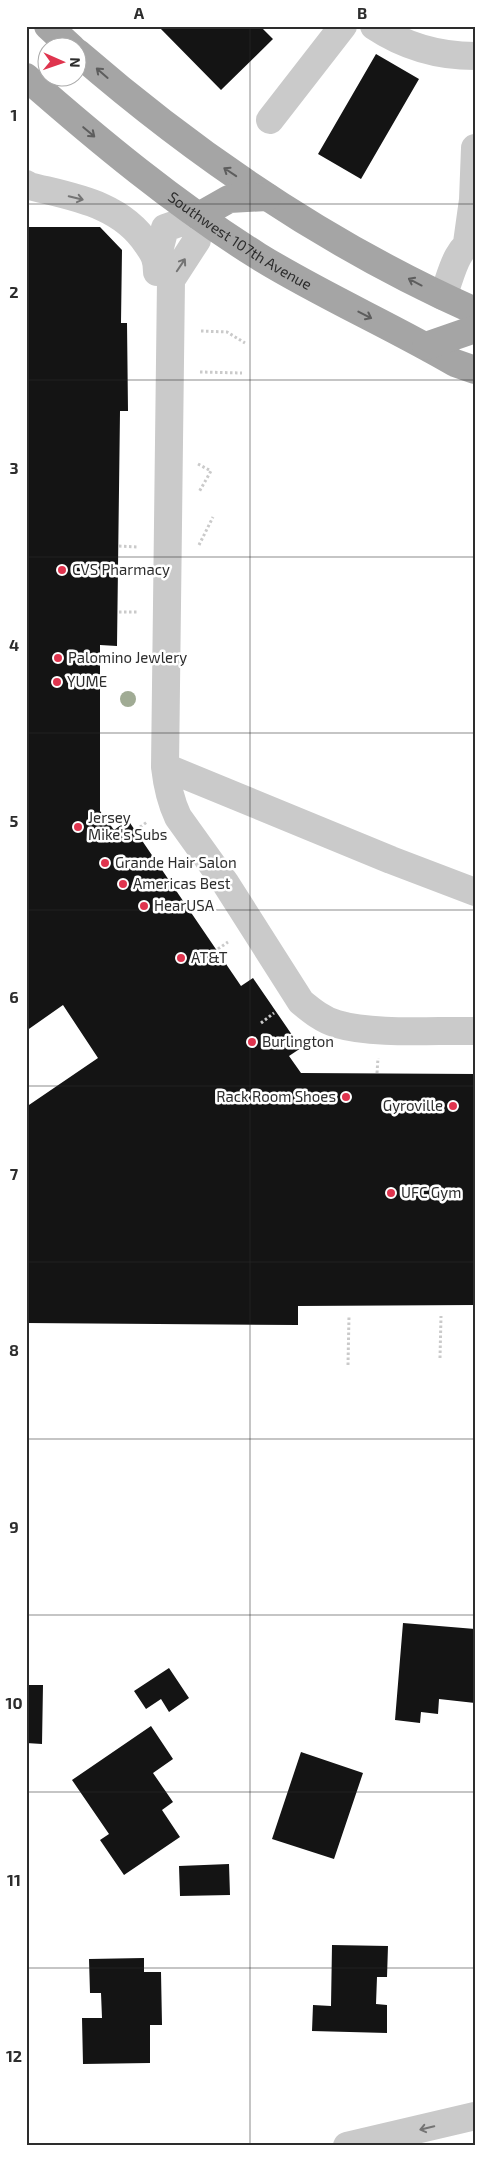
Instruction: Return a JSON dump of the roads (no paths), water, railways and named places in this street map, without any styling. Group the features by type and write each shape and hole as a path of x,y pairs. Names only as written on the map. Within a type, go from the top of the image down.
{"main road":[{"path":"48,26 61,38"},
{"path":"88,61 170,130 267,197 338,241 443,296 475,310"},
{"name":"Southwest 107th Avenue","path":"26,77 89,132 199,216 258,256 455,363 475,370"},
{"path":"199,216 229,199 267,197"},
{"path":"426,346 475,329"}],"street":[{"path":"270,120 343,26"},
{"path":"374,26 400,40 436,53 475,56"},
{"path":"443,296 460,251 471,241 475,148"},
{"path":"27,185 112,210 142,236 157,259"},
{"path":"170,328 157,297 157,259 165,228 199,216 197,240 171,280 165,767 167,787 178,817 226,884 301,1002 316,1014 336,1024 360,1029 475,1031"},
{"path":"165,767 383,857 475,892"},
{"path":"347,2146 475,2116"}],"place":[{"name":"CVS Pharmacy","path":"62,570"},
{"name":"Palomino Jewlery","path":"58,658"},
{"name":"YUME","path":"57,682"},
{"name":"Jersey Mike's Subs","path":"78,827"},
{"name":"Grande Hair Salon","path":"105,863"},
{"name":"Americas Best","path":"123,884"},
{"name":"HearUSA","path":"144,906"},
{"name":"AT&T","path":"181,958"},
{"name":"Burlington","path":"252,1042"},
{"name":"Rack Room Shoes","path":"346,1097"},
{"name":"Gyroville","path":"453,1106"},
{"name":"UFC Gym","path":"391,1193"}]}
